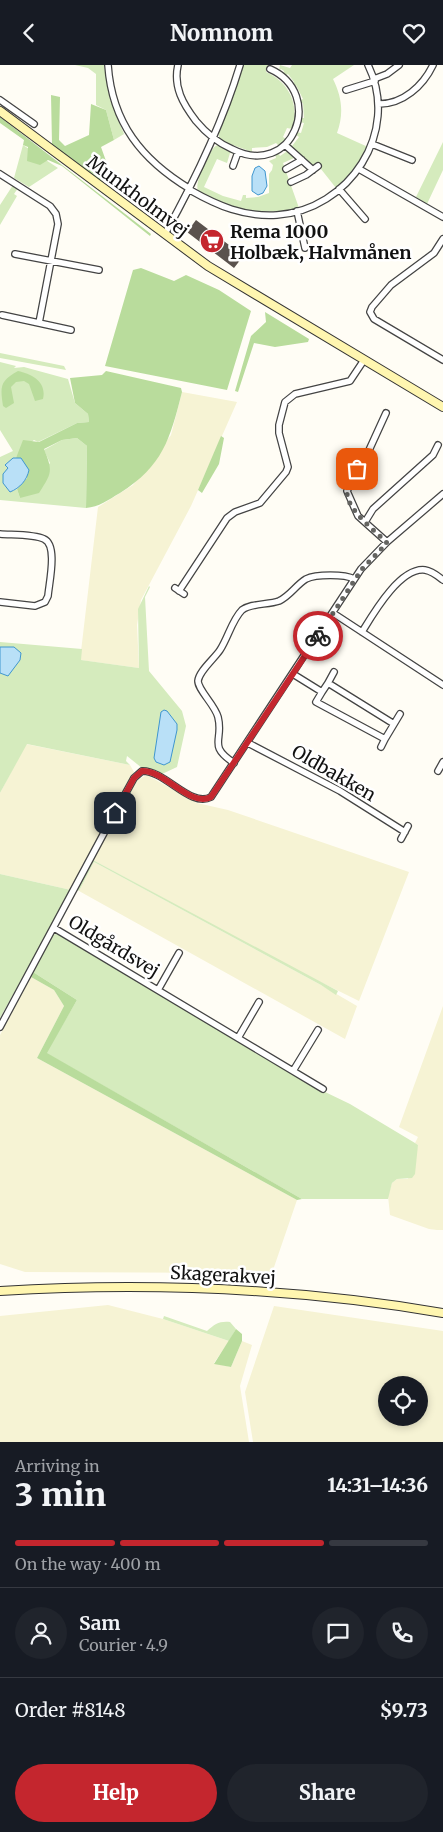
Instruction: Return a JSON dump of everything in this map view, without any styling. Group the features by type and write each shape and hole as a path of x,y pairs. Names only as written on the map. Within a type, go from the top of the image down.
{"street":[{"path":"108,65 115,102 124,125 134,142 158,166 190,189 220,206 242,213 275,215 297,211 318,203 339,189 359,169 372,144 378,119 379,104 375,80 368,65"},
{"path":"178,65 177,85 183,102 201,127 214,138 238,152 256,156 277,151 285,145 296,129 298,121 298,102 290,85 273,71 278,65"},
{"path":"165,235 190,189 214,138 240,65"},
{"path":"346,90 375,80 399,65"},
{"path":"379,104 389,103 409,94 423,82 434,65"},
{"path":"0,99 34,125"},
{"name":"Munkholmvej","path":"0,111 165,235 228,279 443,407"},
{"path":"372,144 412,160"},
{"path":"285,145 302,161 316,168 291,182"},
{"path":"233,166 238,152"},
{"path":"286,169 302,161"},
{"path":"359,169 443,217"},
{"path":"0,174 54,209 58,224 39,323"},
{"path":"339,189 365,219"},
{"path":"297,211 305,249"},
{"path":"443,239 431,256 391,285 370,312 374,319 443,360"},
{"path":"15,254 99,270"},
{"path":"2,315 71,330"},
{"path":"179,591 226,520 236,512 260,503 286,472 288,467 278,429 288,398 295,394 350,381 364,360"},
{"path":"386,413 365,459 357,469 347,489 353,506 365,522 387,543"},
{"path":"365,522 373,509 433,455 438,444"},
{"path":"0,1027 132,781 139,772 149,771 192,797 205,799 213,795 354,579 372,557 443,494"},
{"path":"0,534 42,538 49,543 52,551 48,594 45,602 35,606 0,603"},
{"path":"362,631 387,594 409,575 419,571 426,571 443,579"},
{"path":"234,763 223,756 220,750 218,716 214,706 201,690 198,683 201,675 225,641 238,616 246,608 270,604 282,599 308,579 343,575 354,579"},
{"path":"333,613 443,685"},
{"path":"334,672 317,703 385,739"},
{"path":"293,674 322,692"},
{"path":"328,683 394,724"},
{"path":"381,747 400,714"},
{"name":"Oldbakken","path":"248,743 340,791 406,829 401,839"},
{"path":"438,771 443,762"},
{"name":"Oldgårdsvej","path":"54,927 323,1089"},
{"name":"Oldgårdsvej","path":"158,990 179,953"},
{"path":"238,1038 259,1002"},
{"path":"293,1071 318,1030"},
{"name":"Skagerakvej","path":"0,1291 84,1287 211,1288 350,1299 443,1313"}],"shaded area":[{"path":"182,392 237,402 191,506 141,600 137,625 139,668 80,660 98,507 133,485 171,435"},
{"path":"26,744 130,765 134,772 71,890 0,874 0,793"},
{"path":"147,775 197,803 228,810 409,872 359,1001 292,968 93,860 135,781"},
{"path":"94,862 357,1006 345,1039 79,891"},
{"path":"31,977 54,990 64,1006 37,1058 297,1200 272,1273 25,1272 0,1264 0,1035"},
{"path":"443,1006 443,1230 437,1230 390,1215 388,1196 392,1183 397,1179 408,1179 418,1145 415,1143 418,1137 399,1127"},
{"path":"108,1305 163,1319 229,1341 214,1363 231,1367 242,1341 252,1345 240,1386 249,1442 0,1442 0,1316"},
{"path":"274,1306 443,1331 443,1442 253,1442 245,1392"}],"green space":[{"path":"75,65 104,65 110,99 124,134 114,140 106,110 96,105 96,74 88,68"},
{"path":"243,65 268,65 266,72 281,82 291,95 295,111 292,129 287,128 283,137 286,139 279,146 276,143 267,147 252,148 252,152 219,140 219,132"},
{"path":"280,65 290,68 292,65 354,65 333,79 341,106 341,119 337,133 368,147 360,163 336,188 317,164 311,166 289,145 290,143 292,146 299,137 296,135 297,132 301,133 304,123 300,122 300,118 304,118 303,103 299,104 299,101 303,99 296,85 293,87 291,85 294,82 288,74 284,77 282,75 284,71 281,69 279,71"},
{"path":"51,95 60,97 59,140 65,146 89,135 91,104 106,110 114,140 101,147 106,161 102,182 52,144"},
{"path":"0,117 151,234 150,236 62,166 48,160 40,165 27,161 28,147 23,145 24,140 0,123"},
{"path":"443,142 443,170 427,204 416,197"},
{"path":"23,145 58,168 29,187 14,178"},
{"path":"217,145 235,154 230,153 227,163 217,159 204,187 223,196 241,201 243,195 246,195 246,198 258,197 269,193 269,174 273,165 269,161 276,158 275,154 278,152 280,156 286,152 284,149 286,148 298,159 296,161 294,158 283,163 299,208 259,212 233,208 221,204 198,191 198,181 203,167 210,153"},
{"path":"13,185 18,188 14,194 17,196 0,225 0,205"},
{"path":"141,268 174,281 186,275 219,290 251,311 227,390 105,366 133,270"},
{"path":"265,312 309,339 308,342 275,347 254,343 238,392 235,391 251,336 266,322"},
{"path":"0,353 64,366 66,370 0,358"},
{"path":"0,362 16,366 14,368 24,367 68,379 75,403 88,414 89,422 77,423 38,442 34,440 20,451 16,458 13,458 9,468 10,492 17,489 20,498 50,463 44,450 62,440 77,438 87,446 86,508 0,500 0,457 13,451 0,430"},
{"path":"18,371 28,374 41,383 44,393 43,399 35,401 29,384 24,381 16,382 11,387 14,403 6,408 3,406 3,385 8,378"},
{"path":"106,371 181,388 182,392 173,424 163,450 155,462 135,483 120,493 99,505 86,508 87,446 77,438 62,440 44,449 49,462 50,472 47,481 39,493 20,498 17,489 27,478 21,458 16,458 23,440 39,442 77,423 89,422 88,414 75,403 70,378 102,375"},
{"path":"221,436 224,438 219,464 202,493 198,490"},
{"path":"149,586 145,597 149,671 182,711 186,726 177,767 162,774 152,769 142,768 127,756 126,761 130,765 27,744 0,793 0,642 82,649 81,660 139,668 138,609"},
{"path":"93,860 338,991 336,995 321,985 94,862 79,891 77,889"},
{"path":"0,874 71,890 0,1018"},
{"path":"53,935 62,935 323,1091 350,1104 418,1145 415,1174 412,1178 397,1179 392,1183 388,1199 302,1199 46,1053 77,1000 33,972"},
{"path":"33,972 77,1000 47,1053 302,1199 297,1200 37,1058 64,1006 54,990 31,977"},
{"path":"164,1316 207,1331 223,1322 230,1322 236,1329 229,1341 163,1319"},
{"path":"236,1329 242,1334 242,1341 231,1367 214,1364"}],"water":[{"path":"259,166 265,171 267,186 263,193 258,195 252,191 252,176 255,168"},
{"path":"13,458 21,458 29,470 27,477 22,483 10,492 3,483 3,474 8,468 5,465"},
{"path":"0,647 14,647 21,653 20,660 8,676 0,673"},
{"path":"167,711 177,724 177,730 170,762 164,765 156,762 154,758 161,712"}],"building":[{"name":"Rema 1000 Holbæk, Halvmånen","path":"196,220 237,251 235,254 241,259 234,268 187,232"}],"way so far":[{"path":"318,636 354,579 372,557 387,543 358,516 347,493 347,489 357,469"}],"place":[{"name":"Rema 1000 Holbæk, Halvmånen","path":"212,241"}],"route":[{"path":"115,813 136,774 142,771 149,771 158,775 197,799 208,799 211,797 318,636"}]}
